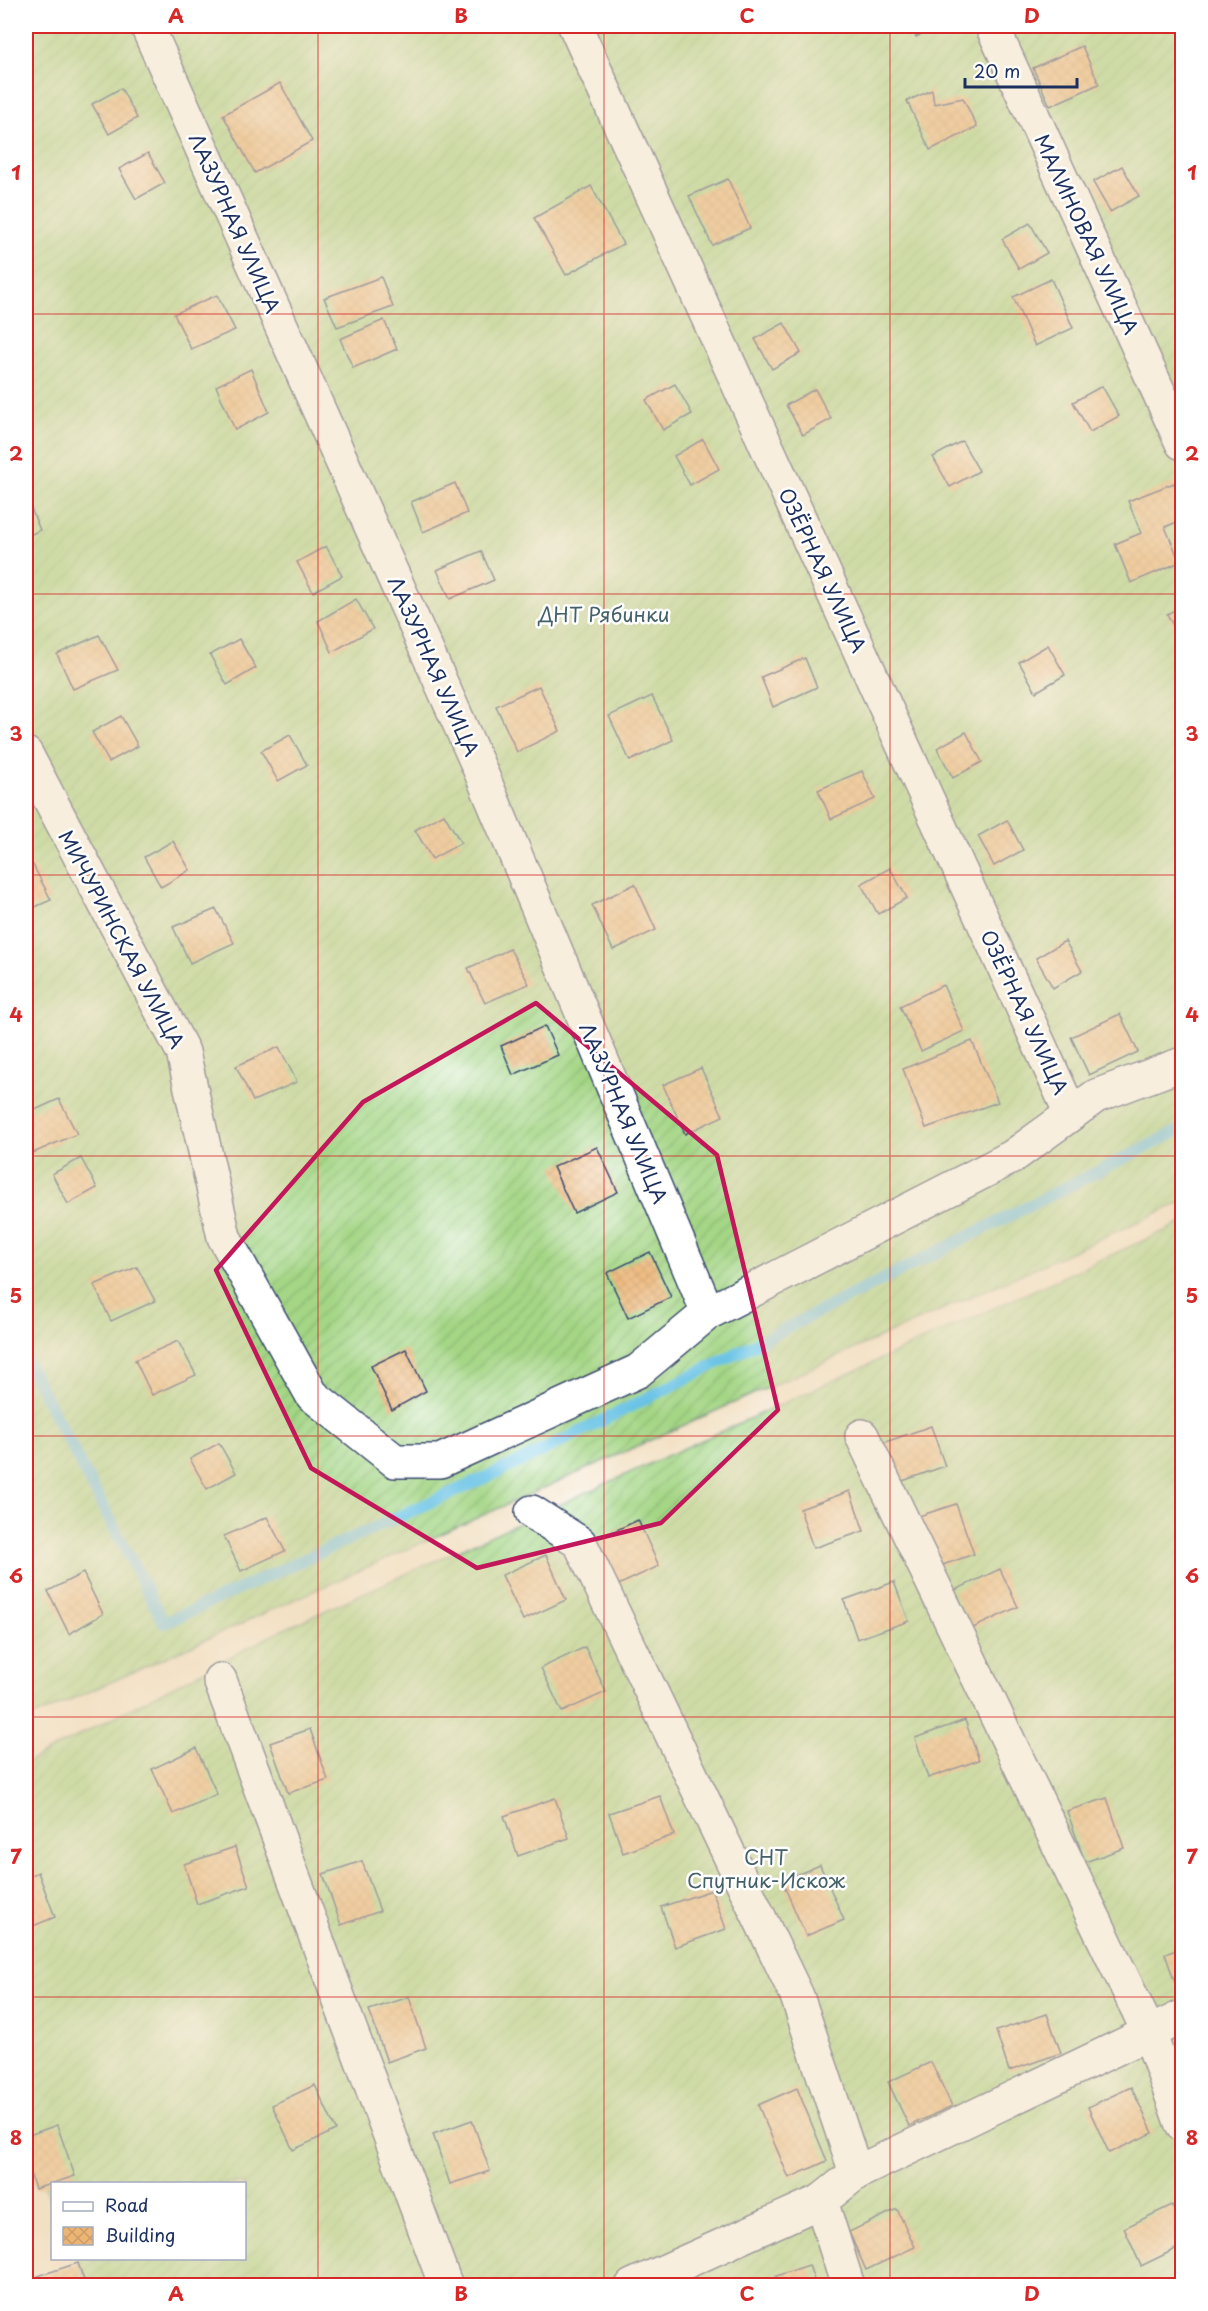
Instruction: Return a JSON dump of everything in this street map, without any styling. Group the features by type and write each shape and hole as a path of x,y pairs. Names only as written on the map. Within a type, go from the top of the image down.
{"street":[{"name":"ЛАЗУРНАЯ УЛИЦА","path":"147,26 477,763 708,1313"},
{"name":"ОЗЁРНАЯ УЛИЦА","path":"575,26 1071,1114"},
{"name":"МАЛИНОВАЯ УЛИЦА","path":"992,26 1182,442"},
{"name":"МИЧУРИНСКАЯ УЛИЦА","path":"26,754 183,1052 224,1237 312,1395 395,1461 440,1461 638,1371 708,1313"},
{"path":"708,1313 1012,1157 1096,1096 1182,1064"},
{"path":"862,1436 1150,2035 1182,2125"},
{"path":"532,1512 580,1543 797,1996 855,2173"},
{"path":"220,1680 446,2286"},
{"path":"632,2286 820,2201 855,2173 1150,2035 1182,2017"},
{"path":"820,2201 849,2286"}],"highlighted area":[{"path":"536,1003 717,1155 778,1410 661,1523 477,1568 311,1468 216,1270 363,1102"}],"green space":[{"name":"ДНТ Рябинки","path":"26,26 1182,26 1182,1202 26,1720"},
{"name":"СНТ Спутник-Искож","path":"1182,1223 1182,2285 90,2285 78,2260 246,2260 246,2182 51,2182 51,2202 26,2145 26,1763 282,1630"}],"building":[{"path":"910,26 938,26 916,37"},
{"path":"1082,46 1099,84 1050,106 1033,68"},
{"path":"280,83 312,141 255,173 223,115"},
{"path":"121,88 137,118 109,134 92,104"},
{"path":"932,90 934,104 963,98 977,127 930,150 907,101"},
{"path":"148,153 165,183 136,199 119,169"},
{"path":"1122,166 1139,196 1110,212 1093,182"},
{"path":"728,179 750,228 712,245 689,196"},
{"path":"591,186 623,244 566,275 534,218"},
{"path":"1030,223 1047,253 1019,269 1002,239"},
{"path":"381,277 393,307 337,327 324,298"},
{"path":"1051,279 1073,328 1035,346 1013,297"},
{"path":"217,295 235,330 191,349 174,314"},
{"path":"384,320 397,349 353,368 340,339"},
{"path":"784,323 801,353 772,369 755,339"},
{"path":"251,369 269,412 235,430 216,386"},
{"path":"675,384 692,414 663,430 646,400"},
{"path":"1102,386 1119,416 1090,432 1073,402"},
{"path":"815,389 831,419 803,435 786,405"},
{"path":"703,439 719,469 690,485 674,456"},
{"path":"962,441 979,471 950,487 933,457"},
{"path":"455,483 467,513 423,532 411,502"},
{"path":"1174,483 1182,502 1182,520 1165,527 1180,562 1131,583 1115,544 1141,533 1128,501"},
{"path":"26,497 40,530 26,537"},
{"path":"326,546 342,576 313,592 297,562"},
{"path":"481,551 494,580 450,599 437,570"},
{"path":"356,599 373,629 332,652 318,621"},
{"path":"1182,606 1182,642 1167,614"},
{"path":"99,635 118,670 73,689 57,654"},
{"path":"239,639 256,668 227,685 210,655"},
{"path":"1048,645 1065,675 1036,692 1019,662"},
{"path":"805,658 817,687 773,707 761,677"},
{"path":"539,686 560,731 517,752 496,706"},
{"path":"652,696 673,740 630,761 609,716"},
{"path":"121,716 138,746 109,762 92,732"},
{"path":"966,732 982,762 953,778 937,748"},
{"path":"290,735 307,765 278,781 261,751"},
{"path":"862,771 875,799 831,819 818,790"},
{"path":"444,814 461,843 432,859 415,830"},
{"path":"1007,820 1023,850 994,866 978,836"},
{"path":"173,841 190,870 161,887 144,857"},
{"path":"33,865 51,900 26,911 26,868"},
{"path":"890,868 907,898 878,914 861,884"},
{"path":"635,884 656,930 613,950 592,905"},
{"path":"216,909 234,943 190,963 173,927"},
{"path":"1065,941 1082,971 1053,988 1036,958"},
{"path":"510,949 529,984 485,1003 468,968"},
{"path":"943,985 964,1031 921,1051 900,1006"},
{"path":"26,1011 34,1030 26,1034"},
{"path":"1120,1014 1138,1052 1089,1075 1071,1037"},
{"path":"545,1026 558,1055 513,1075 501,1046"},
{"path":"972,1041 998,1102 926,1128 903,1069"},
{"path":"279,1047 297,1082 253,1101 236,1066"},
{"path":"701,1068 723,1116 685,1134 663,1085"},
{"path":"59,1099 77,1134 33,1153 26,1137 26,1114"},
{"path":"597,1147 618,1192 574,1213 553,1167"},
{"path":"81,1158 97,1188 68,1204 52,1174"},
{"path":"650,1252 671,1297 628,1318 607,1273"},
{"path":"137,1267 155,1301 111,1321 94,1285"},
{"path":"178,1341 196,1375 152,1395 135,1360"},
{"path":"406,1349 426,1391 392,1410 371,1366"},
{"path":"931,1426 945,1466 894,1484 880,1444"},
{"path":"219,1443 236,1473 207,1489 190,1459"},
{"path":"850,1491 864,1531 813,1548 800,1509"},
{"path":"956,1504 974,1554 934,1568 916,1517"},
{"path":"267,1517 285,1551 241,1571 224,1536"},
{"path":"638,1520 659,1566 616,1586 595,1540"},
{"path":"546,1555 566,1600 523,1620 502,1575"},
{"path":"1000,1569 1018,1607 971,1629 953,1591"},
{"path":"83,1573 103,1614 69,1634 48,1591"},
{"path":"894,1582 909,1621 857,1639 844,1600"},
{"path":"585,1647 606,1692 562,1712 541,1668"},
{"path":"965,1720 979,1760 928,1778 915,1738"},
{"path":"310,1729 328,1780 288,1793 270,1743"},
{"path":"196,1748 217,1794 173,1814 152,1769"},
{"path":"660,1796 674,1835 623,1853 609,1813"},
{"path":"555,1798 569,1838 518,1856 504,1816"},
{"path":"1107,1798 1124,1848 1085,1862 1067,1811"},
{"path":"235,1847 249,1886 197,1904 184,1864"},
{"path":"362,1861 380,1911 341,1925 323,1874"},
{"path":"820,1865 844,1920 806,1936 782,1881"},
{"path":"38,1872 55,1917 26,1929 26,1878"},
{"path":"712,1890 726,1929 675,1947 661,1907"},
{"path":"1182,1948 1182,1990 1178,1991 1165,1954"},
{"path":"409,1997 426,2048 387,2062 369,2010"},
{"path":"1047,2014 1061,2053 1009,2071 996,2031"},
{"path":"931,2062 952,2106 909,2126 888,2082"},
{"path":"315,2085 336,2130 293,2150 272,2105"},
{"path":"1131,2087 1153,2133 1109,2153 1088,2107"},
{"path":"797,2088 827,2161 789,2178 758,2105"},
{"path":"472,2120 490,2171 450,2184 433,2134"},
{"path":"57,2125 75,2176 35,2189 26,2161 26,2136"},
{"path":"1172,2205 1182,2226 1182,2246 1141,2266 1124,2228"},
{"path":"897,2209 915,2247 866,2270 849,2232"},
{"path":"78,2263 86,2286 42,2286 38,2276"},
{"path":"809,2265 816,2286 779,2286 776,2276"}],"waterway":[{"path":"26,1360 164,1623 524,1460 1182,1129"}]}
